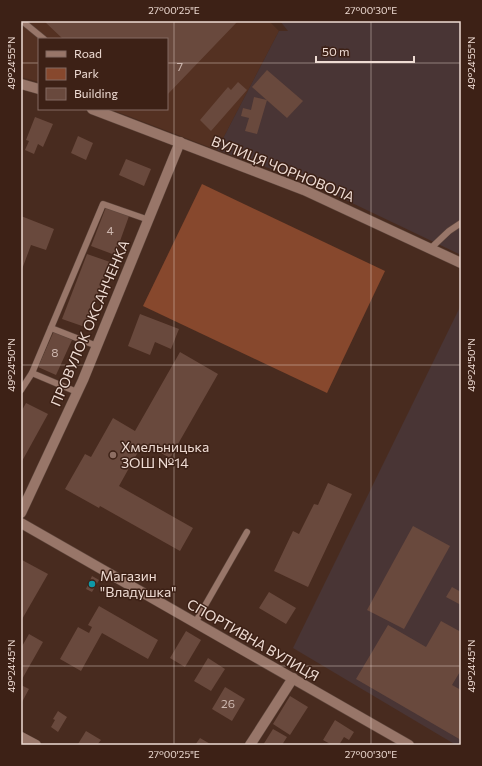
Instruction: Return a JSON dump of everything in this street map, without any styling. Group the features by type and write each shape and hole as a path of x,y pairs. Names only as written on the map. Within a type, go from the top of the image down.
{"street":[{"path":"21,84 38,90"},
{"name":"ВУЛИЦЯ ЧОРНОВОЛА","path":"95,110 304,190 461,263"},
{"name":"ПРОВУЛОК ОКСАНЧЕНКА","path":"21,513 97,346 180,142"},
{"name":"СПОРТИВНА ВУЛИЦЯ","path":"21,523 409,745"},
{"path":"250,745 293,678"},
{"path":"21,737 36,745"}],"lane":[{"path":"22,21 43,38"},
{"path":"21,390 32,373 103,204 149,220"},
{"path":"431,248 449,231 461,223"},
{"path":"51,328 97,346"},
{"path":"32,373 77,392"},
{"path":"195,623 247,532"}],"shaded area":[{"path":"21,21 269,21 279,31 217,150 113,110 168,110 168,38 38,38 38,82 21,77"},
{"path":"280,21 461,21 461,255 308,182 217,150 279,31 288,31"},
{"path":"461,305 461,745 456,745 293,648"}],"green space":[{"path":"202,184 385,271 327,393 143,306"}],"building":[{"path":"44,21 238,21 168,94 168,38 62,38"},
{"path":"267,70 303,101 287,118 252,87"},
{"path":"238,82 247,90 211,131 200,120 228,87 231,90"},
{"path":"254,97 267,100 257,134 245,131 249,118 241,116 243,108 251,110"},
{"path":"35,117 53,124 43,147 38,144 34,154 25,150 29,141 26,140"},
{"path":"78,136 93,143 86,160 71,153"},
{"path":"126,159 151,169 144,186 119,175"},
{"path":"106,207 129,216 115,255 91,246"},
{"path":"21,216 54,229 46,250 31,245 21,272"},
{"path":"87,254 110,262 85,327 62,319"},
{"path":"140,314 179,329 171,349 155,342 150,355 128,346"},
{"path":"54,331 72,340 56,375 38,367"},
{"path":"180,352 218,374 170,458 143,443 119,486 193,528 180,551 100,506 99,508 65,489 85,454 91,457 113,418 135,431"},
{"path":"26,403 48,414 21,463 21,412"},
{"path":"328,483 352,494 308,587 274,571 293,531 299,534 314,504 318,505"},
{"path":"413,526 450,546 404,629 367,610"},
{"path":"22,560 48,574 21,621 21,562"},
{"name":"Магазин \"Владушка\"","path":"92,576 99,580 92,592 86,589"},
{"path":"452,587 461,592 461,605 446,597"},
{"path":"269,592 296,608 286,624 259,608"},
{"path":"99,606 158,640 148,659 102,633 81,671 60,659 78,627 89,633 92,627 88,625"},
{"path":"441,621 461,632 461,670 452,685 461,690 461,740 356,679 388,625 426,647"},
{"path":"186,631 201,640 185,667 170,658"},
{"path":"29,634 43,642 21,681 21,648"},
{"path":"208,658 225,669 211,691 194,681"},
{"path":"21,685 29,689 21,704"},
{"path":"225,687 245,699 232,721 212,709"},
{"path":"290,696 308,707 290,735 273,724"},
{"path":"58,711 67,717 58,732 51,727 55,720 53,719"},
{"path":"335,720 354,732 349,740 344,737 339,745 332,745 323,740"},
{"path":"273,729 287,737 282,745 263,745"},
{"path":"86,731 101,740 97,745 78,744"},
{"path":"200,738 212,745 195,745"}],"place":[{"name":"Хмельницька ЗОШ №14","path":"113,455"},
{"name":"Магазин \"Владушка\"","path":"92,584"}]}
